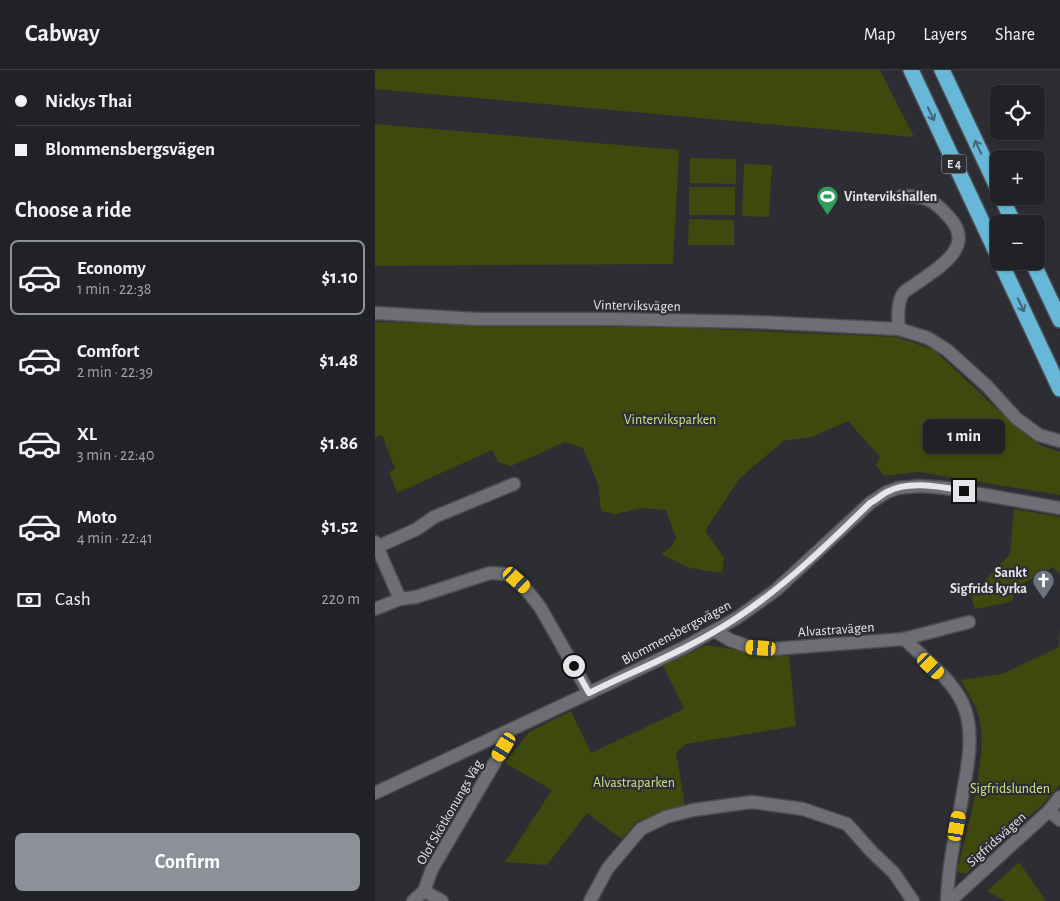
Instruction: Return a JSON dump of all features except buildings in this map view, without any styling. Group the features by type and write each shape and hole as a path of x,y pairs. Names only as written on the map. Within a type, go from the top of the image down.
{"highway":[{"name":"E 4","path":"911,70 990,241"},
{"name":"E 4","path":"942,70 990,172"},
{"name":"E 4","path":"1004,270 1060,389"},
{"path":"1036,270 1060,320"}],"street":[{"path":"899,329 898,306 903,293 951,259 958,246 959,234 953,220 939,206 921,196 901,196"},
{"name":"Vinterviksvägen","path":"375,313 477,319 755,322 899,329 928,338 947,350 987,386 1016,418 1039,435 1060,441"},
{"path":"401,599 376,545 417,528 434,517 514,484"},
{"name":"Blommensbergsvägen","path":"375,793 502,735 715,631 776,590 870,503 892,490 919,486 945,488 1060,508"},
{"path":"375,609 401,599 417,597 490,573 506,574 517,580 540,607 589,693"},
{"name":"Alvastravägen","path":"715,631 730,640 749,647 772,649 904,639 969,622"},
{"path":"904,639 956,691 967,719 969,741 966,772 948,876 947,901"},
{"name":"Olof Skötkonungs Väg","path":"425,891 432,868 504,747 502,735"},
{"name":"Sigfridsvägen","path":"950,901 1049,811 1060,797"},
{"path":"590,901 608,868 641,829 666,817 693,810 752,802 803,810 847,824 894,873 913,901"},
{"path":"1049,811 1060,820"},
{"path":"413,901 425,891 442,901"}],"green space":[{"path":"375,70 880,70 914,137 375,89"},
{"path":"375,124 679,150 673,264 375,266"},
{"path":"690,158 736,159 736,184 690,183"},
{"path":"744,164 772,165 769,217 742,216"},
{"path":"689,187 735,187 735,215 689,215"},
{"path":"689,219 734,220 734,245 688,245"},
{"name":"Vinterviksparken","path":"375,322 688,328 896,337 934,350 1016,427 1040,445 1060,452 1060,495 919,472 884,476 876,465 880,457 848,421 812,437 783,441 739,479 705,531 724,558 722,573 690,568 661,554 672,546 676,538 666,510 643,508 615,514 601,511 598,484 583,448 565,442 511,466 498,462 492,450 397,493 389,472 395,469 382,435 375,438"},
{"path":"1014,509 1060,517 1060,575 1053,567 1018,586 1011,602 975,609 971,596 1010,554"},
{"name":"Sigfridslunden","path":"1060,622 1060,784 1043,804 966,874 957,872 976,790 981,746 981,727 977,711 961,680 1002,674 1059,647"},
{"name":"Alvastraparken","path":"707,645 772,656 789,656 796,726 686,744 676,753 685,806 636,822 622,839 587,813 547,865 505,862 552,790 505,763 529,732 571,711 591,753 684,709 663,665"},
{"path":"1019,862 1046,901 1005,901 987,891"}],"place":[{"name":"Vintervikshallen","path":"828,215"},
{"name":"Sankt Sigfrids kyrka","path":"1043,599"}],"route":[{"path":"574,666 589,693 683,648 737,618 776,590 870,503 887,492 898,488 919,486 964,491"}]}
